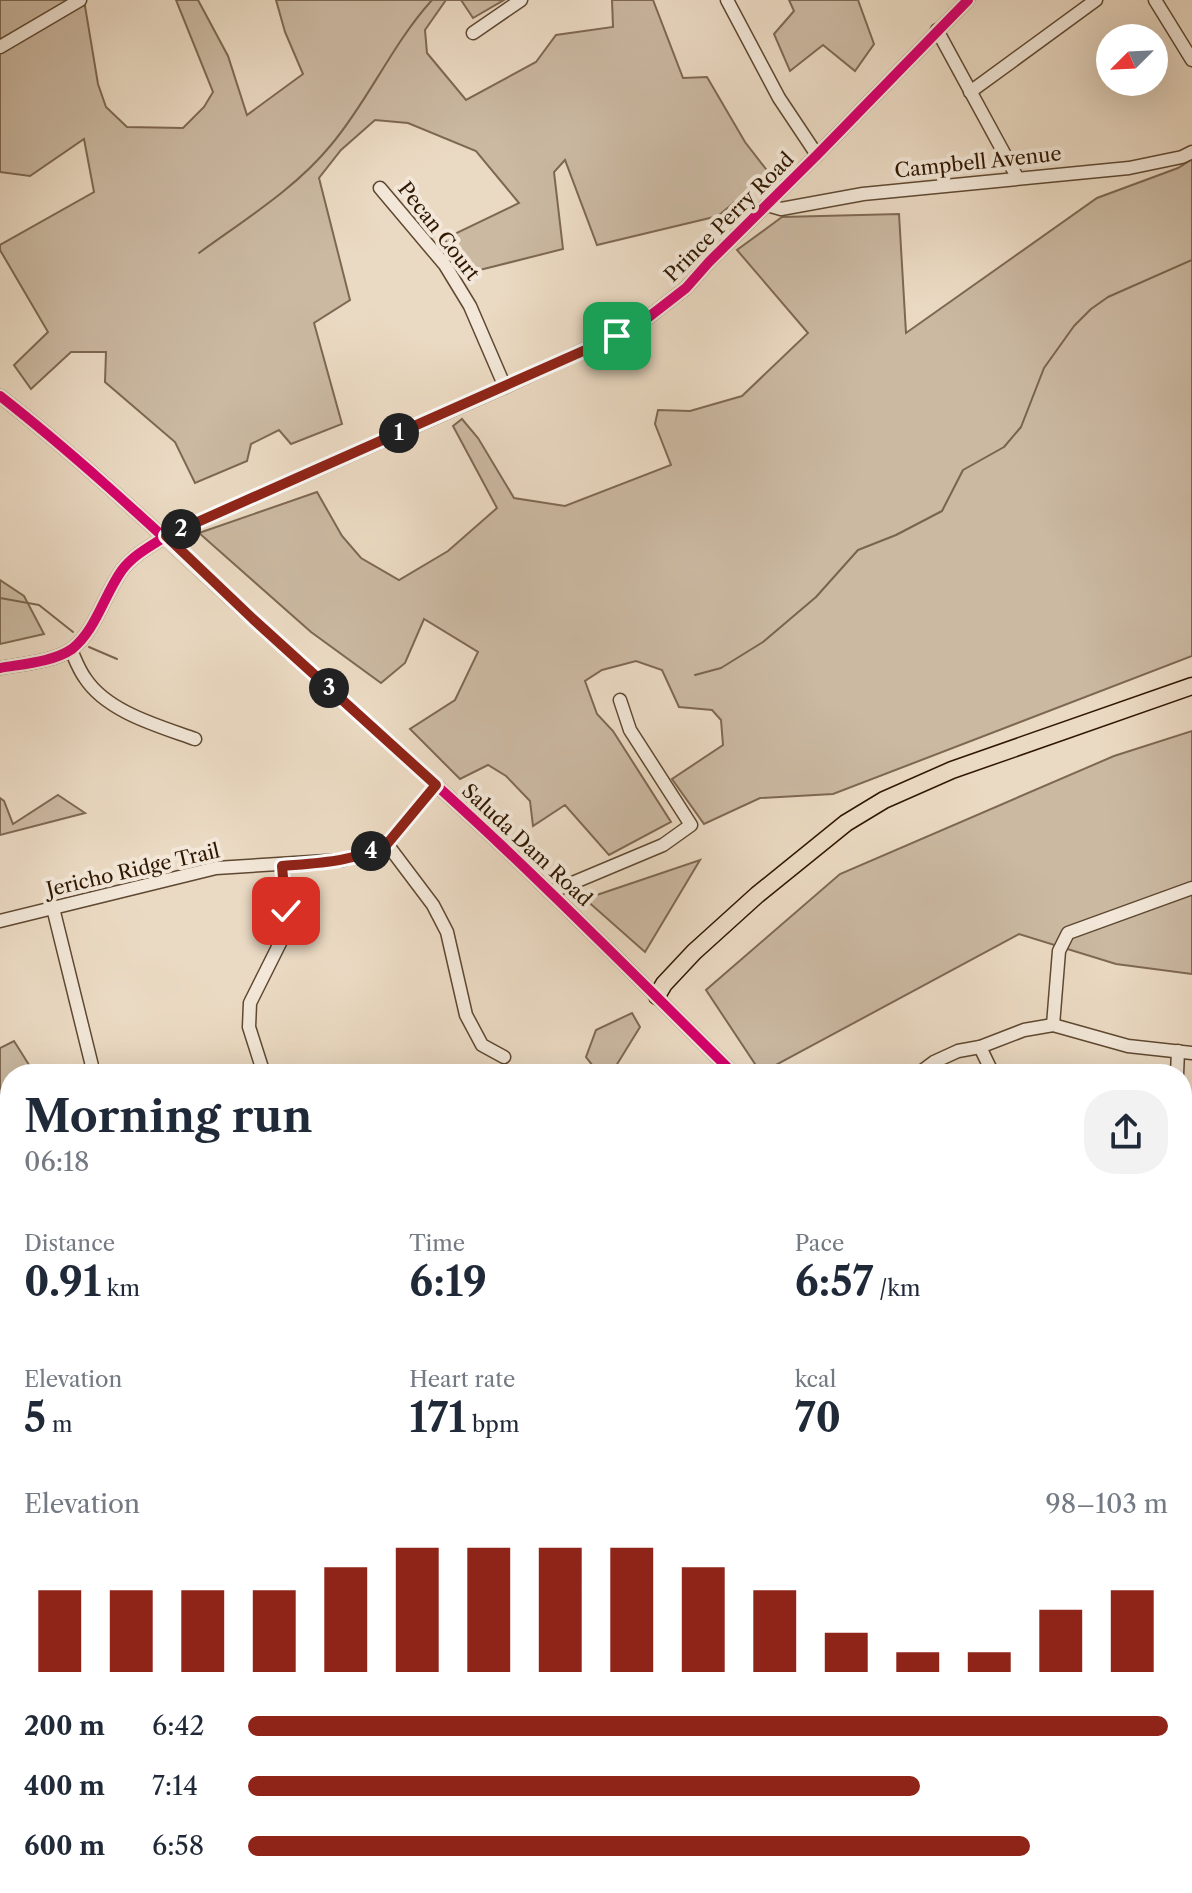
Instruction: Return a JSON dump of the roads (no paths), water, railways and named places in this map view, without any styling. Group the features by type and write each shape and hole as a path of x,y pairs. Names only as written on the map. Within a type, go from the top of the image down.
{"main road":[{"path":"657,996 676,986 728,924 808,852 846,823 884,800 952,770 1192,686"}],"street":[{"path":"0,47 80,0"},
{"path":"473,33 521,0"},
{"path":"727,0 779,98 817,155"},
{"name":"Prince Perry Road","path":"71,650 90,628 123,569 166,536 505,387 641,323 686,288 968,0"},
{"path":"970,92 1096,0"},
{"path":"1155,0 1192,60"},
{"path":"937,30 1017,177"},
{"name":"Campbell Avenue","path":"767,205 781,209 863,194 1129,168 1192,152"},
{"name":"Pecan Court","path":"380,188 445,265 470,306 505,387"},
{"name":"Saluda Dam Road","path":"0,396 68,449 166,536 436,785 551,892 724,1064"},
{"path":"0,668 44,660 71,650 85,679 102,696 144,719 195,739"},
{"path":"551,892 663,845 691,825 630,730 620,700"},
{"path":"436,785 387,844 433,905 447,932 466,1015 482,1045 504,1057"},
{"name":"Jericho Ridge Trail","path":"0,921 216,868 343,860 387,844"},
{"path":"261,1064 249,1027 250,1003 281,941 286,911 282,866"},
{"path":"1053,1025 1059,951 1068,933 1192,888"},
{"path":"53,908 92,1064"},
{"path":"931,1064 958,1051 980,1047 1024,1030 1053,1025 1128,1046 1192,1053"},
{"path":"980,1047 988,1064"},
{"path":"1177,1064 1178,1051"}],"waterway":[{"path":"199,253 268,203 317,161 345,128 405,35 432,0"},
{"path":"695,675 721,668 763,642 816,597 858,550 942,511 963,470 1004,447 1021,427 1044,368 1074,326 1108,297 1192,260"},
{"path":"0,598 39,605 73,632"},
{"path":"89,647 117,659"}]}
